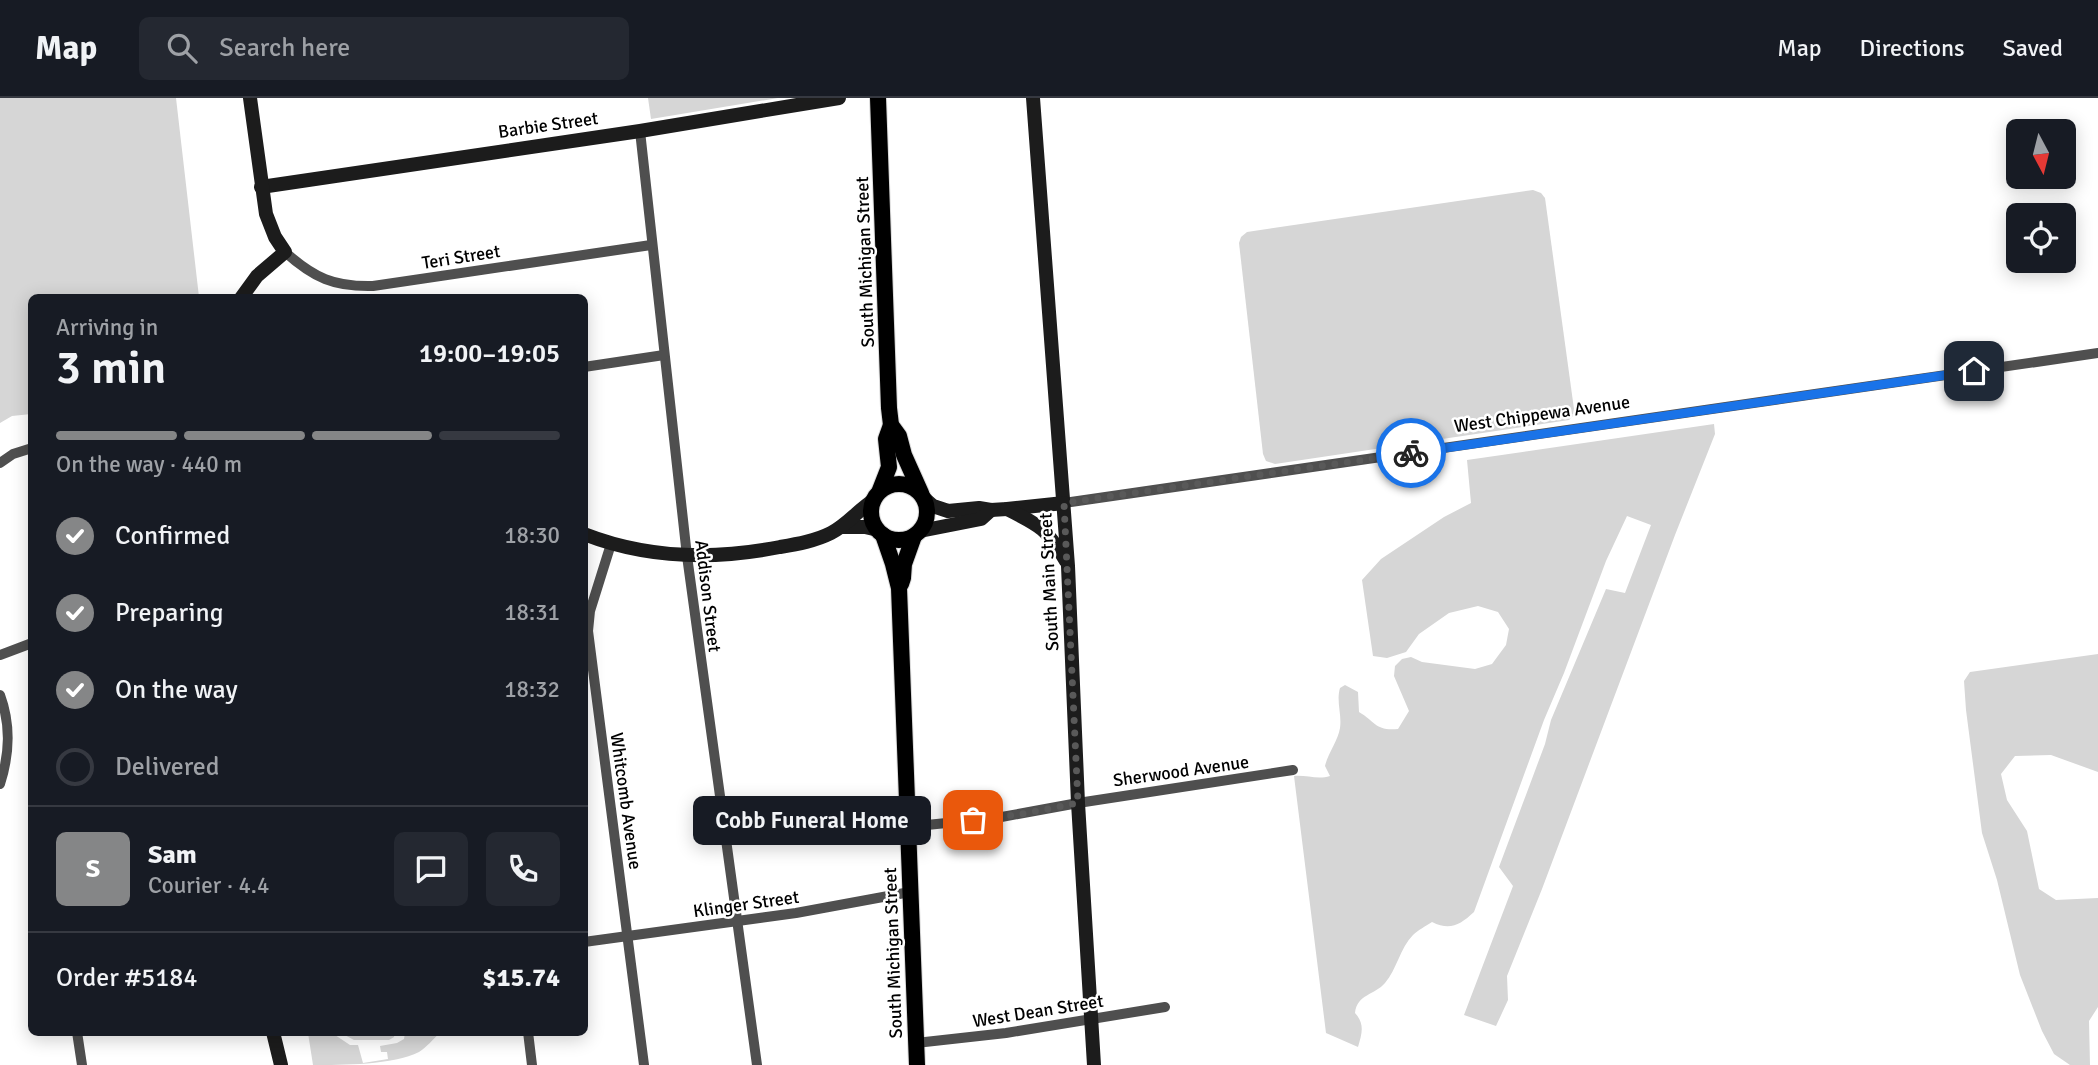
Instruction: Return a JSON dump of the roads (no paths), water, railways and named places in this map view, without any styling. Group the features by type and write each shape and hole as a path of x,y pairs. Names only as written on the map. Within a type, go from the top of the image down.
{"main road":[{"name":"South Michigan Street","path":"878,98 888,408 891,425 899,436 904,455 923,496"},
{"name":"South Michigan Street","path":"877,495 888,467 886,439 891,425"},
{"path":"896,484 905,484 923,496 928,514 917,534 898,540 880,532 871,516 877,495 896,484"},
{"name":"South Michigan Street","path":"880,532 899,588 917,1065"},
{"name":"South Michigan Street","path":"899,588 908,549 917,534"}],"street":[{"path":"244,294 257,276 285,252 269,226 261,187 250,98"},
{"name":"Barbie Street","path":"261,187 640,131 839,98"},
{"name":"South Main Street","path":"1033,98 1068,566 1078,803 1094,1065"},
{"name":"Addison Street","path":"640,131 687,556 757,1065"},
{"name":"Teri Street","path":"285,252 315,276 329,282 358,287 651,245"},
{"name":"West Chippewa Avenue","path":"923,496 933,506 948,511 1064,503 2098,353"},
{"path":"588,366 664,355"},
{"path":"0,463 13,454 28,449"},
{"path":"588,535 611,544 687,556 726,555 773,549 811,541 841,527 877,495"},
{"path":"1007,509 1043,528 1068,566"},
{"name":"West Chippewa Avenue","path":"917,534 981,519 991,510"},
{"path":"841,527 865,527 880,532"},
{"name":"Whitcomb Avenue","path":"611,544 590,611 588,631 644,1065"},
{"path":"0,655 28,644"},
{"path":"0,695 9,740 0,784"},
{"name":"Sherwood Avenue","path":"907,827 996,818 1293,770"},
{"name":"Klinger Street","path":"588,941 796,913 910,892"},
{"name":"West Dean Street","path":"916,1043 1006,1033 1165,1007"},
{"path":"78,1036 82,1065"},
{"path":"275,1036 281,1065"},
{"path":"528,1036 532,1065"}],"place":[{"name":"Cobb Funeral Home","path":"973,820"}]}
